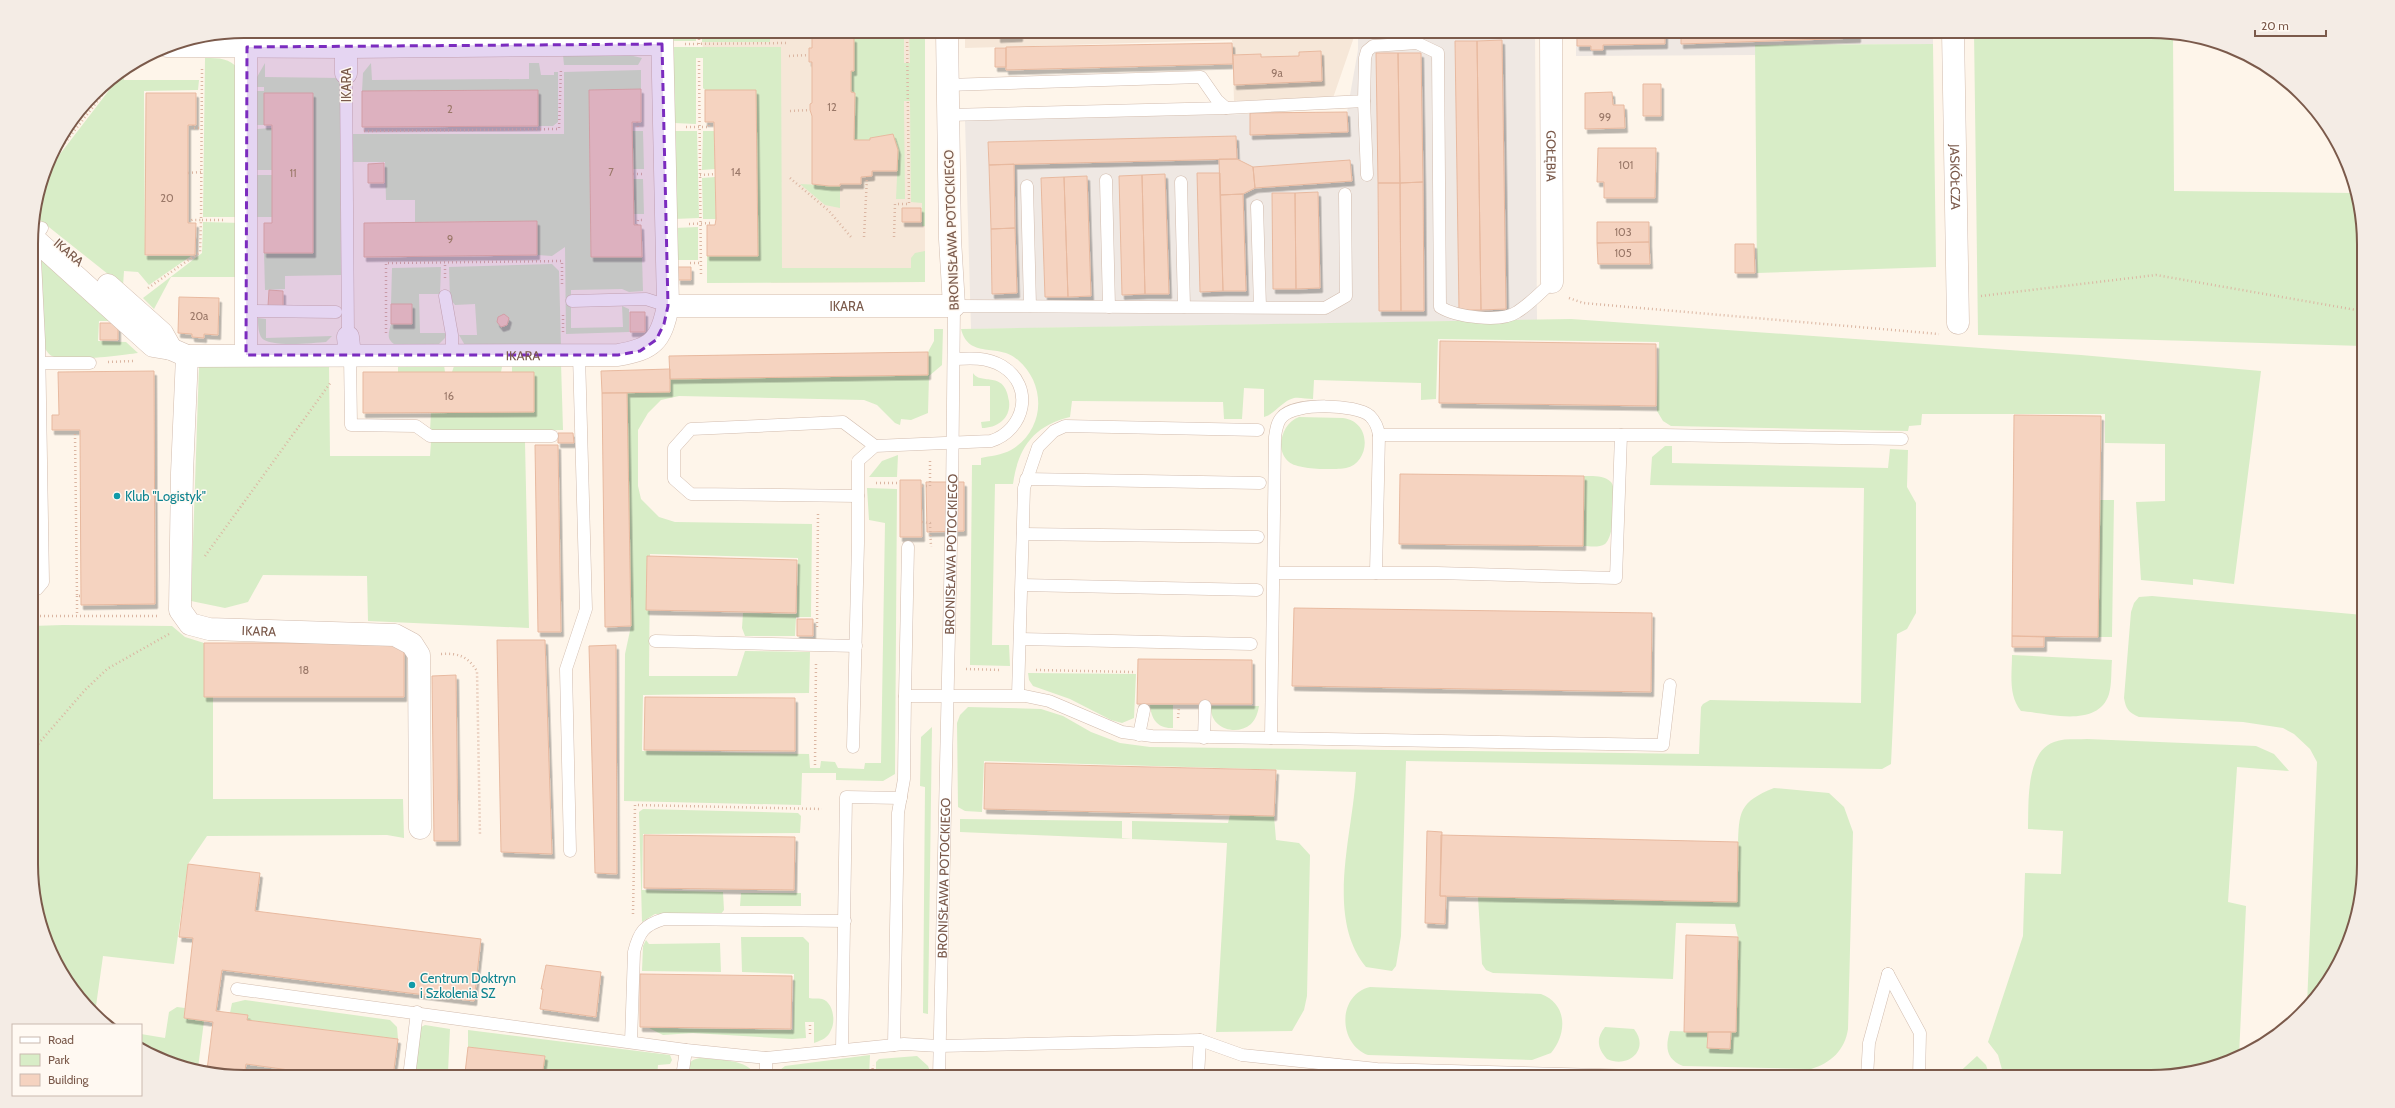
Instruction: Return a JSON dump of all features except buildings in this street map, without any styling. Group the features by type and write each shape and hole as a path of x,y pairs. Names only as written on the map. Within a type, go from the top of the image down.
{"street":[{"path":"186,47 202,47 247,39 502,38"},
{"name":"IKARA","path":"38,234 162,333 179,352 246,355 349,347 386,356 618,356 640,351 656,340 664,324 668,306 662,38"},
{"name":"BRONISŁAWA POTOCKIEGO","path":"947,38 950,239 954,306"},
{"name":"GOŁĘBIA","path":"1551,38 1549,89 1552,282"},
{"name":"JASKÓŁCZA","path":"1953,38 1958,323"},
{"path":"246,355 247,39"},
{"name":"IKARA","path":"342,39 346,73"},
{"name":"IKARA","path":"668,306 954,306"},
{"path":"179,352 182,472 180,610 190,624"},
{"name":"IKARA","path":"190,624 209,629 395,634 412,644 419,655"},
{"path":"419,655 420,828"}],"lane":[{"path":"1366,175 1364,102 1365,58 1367,51 1373,46 1417,43 1438,52 1440,307 1459,316 1502,317 1516,313 1552,282"},
{"name":"IKARA","path":"346,73 349,347"},
{"path":"947,85 1201,78 1217,100 1226,108"},
{"path":"948,115 1226,108 1364,102"},
{"path":"1106,180 1109,307"},
{"path":"1181,182 1184,307"},
{"path":"1027,186 1030,306"},
{"path":"954,306 1325,308 1346,296 1345,194"},
{"path":"1257,206 1260,307"},
{"path":"445,296 452,335 452,355"},
{"path":"572,301 646,299 668,306"},
{"name":"BRONISŁAWA POTOCKIEGO","path":"939,1070 949,668 954,306"},
{"path":"38,311 43,582 38,588"},
{"path":"246,311 336,312"},
{"path":"349,347 351,425 416,426 430,436 552,436"},
{"path":"570,851 566,669 586,609 571,355"},
{"path":"853,747 856,646 858,460 875,446 953,441 991,441 1002,437 1012,428 1020,417 1024,402 1018,381 1001,365 974,358 954,358"},
{"path":"40,363 90,363"},
{"path":"1272,738 1276,437 1278,422 1282,416 1289,411 1302,408 1354,409 1370,416 1378,425 1376,573"},
{"path":"858,496 691,494 674,479 674,448 691,429 843,422 875,446"},
{"path":"1018,695 1026,479 1038,447 1054,431 1065,426 1258,430"},
{"path":"1379,435 1621,435 1902,439"},
{"path":"1274,573 1376,573 1616,578 1621,435"},
{"path":"1026,479 1260,483"},
{"path":"1023,534 1258,537"},
{"path":"894,1045 898,813 904,779 908,547"},
{"path":"1022,585 1258,590"},
{"path":"1020,639 1251,644"},
{"path":"655,642 856,646"},
{"path":"905,696 1018,695 1049,701 1102,725 1122,732 1139,735 1204,738 1663,745 1670,685"},
{"path":"1204,738 1205,706"},
{"path":"1139,735 1144,710"},
{"path":"842,1050 846,797 901,798"},
{"path":"631,1042 634,952 637,939 643,930 651,923 664,919 845,921"},
{"path":"1867,1070 1869,1043 1888,974 1920,1033 1919,1070"},
{"path":"238,989 417,1012 686,1050 766,1058 894,1045 939,1046 1200,1040 1242,1055 1354,1070"},
{"path":"410,1070 417,1012"},
{"path":"1198,1070 1200,1040"},
{"path":"683,1070 686,1050"},
{"path":"766,1058 766,1070"}],"path":[{"path":"667,38 699,45 789,43"},
{"path":"699,38 699,45"},
{"path":"894,238 895,204 909,204 907,38"},
{"path":"144,284 148,289 200,252 202,47"},
{"path":"789,56 809,55"},
{"path":"699,61 701,277"},
{"path":"346,132 558,129 561,66"},
{"path":"65,143 104,92"},
{"path":"790,111 810,110"},
{"path":"700,127 709,127 709,122"},
{"path":"193,125 193,128 202,128"},
{"path":"188,173 201,172"},
{"path":"700,175 715,174"},
{"path":"864,237 866,177"},
{"path":"790,178 829,211 851,237"},
{"path":"191,223 192,220 246,220"},
{"path":"386,356 386,263 562,261 562,290"},
{"path":"1957,298 2156,275 2357,310"},
{"path":"1552,282 1560,295 1583,303 1939,335 1958,323"},
{"path":"563,312 571,355"},
{"path":"203,558 349,347"},
{"path":"74,434 77,616"},
{"path":"922,522 930,523 932,549"},
{"path":"38,616 168,616 190,624"},
{"path":"38,744 85,690 107,669 131,653 190,624"},
{"path":"419,655 455,653 468,658 477,671 480,836"},
{"path":"949,668 1134,672"},
{"path":"643,930 633,919 635,805 822,809"}],"highlighted area":[{"path":"662,44 668,306 664,324 656,340 640,351 618,355 246,355 247,47"}],"shaded area":[{"path":"702,38 925,38 925,282 771,283 769,51 703,52"},
{"path":"965,38 1354,38 1333,98 1234,101 1232,40 965,48"},
{"path":"1358,38 1535,38 1537,320 971,329 965,120 1347,112 1358,50"},
{"path":"1576,38 1933,38 1933,44 1755,45 1755,55 1576,56"}],"green space":[{"path":"673,38 696,38 696,41 673,41"},
{"path":"702,38 770,38 770,42 702,42"},
{"path":"854,38 904,38 904,63 910,63 909,38 925,38 925,226 922,226 922,203 911,202 910,101 904,101 905,199 896,199 898,155 893,135 870,138 870,140 854,140 855,93 851,92 851,71 854,71"},
{"path":"1974,38 2164,38 2173,39 2174,191 2350,193 2357,231 2357,346 1978,335"},
{"path":"1933,44 1936,267 1757,273 1755,45"},
{"path":"673,47 781,47 782,268 911,268 911,258 915,253 925,251 925,282 707,283 707,256 758,256 756,90 705,90 703,88 703,58 696,58 696,124 674,123"},
{"path":"563,55 629,55 642,58 638,65 564,65"},
{"path":"205,58 228,61 235,65 238,69 241,217 203,217"},
{"path":"265,63 265,77 340,78 341,275 285,276 285,289 265,290 264,253 313,253 313,93 264,93 264,125 257,125 257,91 264,91 264,87 256,87 257,77"},
{"path":"371,63 372,80 529,79 529,63 539,63 541,75 554,75 554,72 558,72 558,122 553,126 538,126 538,90 362,91 363,73"},
{"path":"641,70 641,89 589,90 591,257 642,257 643,291 629,292 622,289 571,290 571,328 623,327 622,306 629,309 629,332 566,334 565,247 552,256 537,255 536,221 415,222 415,200 386,200 385,162 353,162 353,134 564,134 564,72"},
{"path":"124,78 124,80 199,80 198,90 144,91 145,256 191,256 149,285 138,272 124,271 123,286 40,220 45,191 57,158 112,86"},
{"path":"272,128 272,170 257,170 257,129"},
{"path":"632,131 643,131 644,169 633,169"},
{"path":"674,131 697,131 699,218 674,219"},
{"path":"703,131 714,131 715,169 702,170"},
{"path":"256,175 272,175 272,217 257,217"},
{"path":"715,177 716,219 703,219 702,178"},
{"path":"633,179 643,179 644,214 633,214"},
{"path":"800,184 840,186 840,208 825,205"},
{"path":"203,222 242,223 241,277 171,277 154,309 143,298 202,253"},
{"path":"698,227 698,260 674,260 674,228"},
{"path":"40,252 119,321 99,321 98,341 126,342 138,353 81,359 59,358 49,354 45,349"},
{"path":"552,264 559,271 561,346 466,347 459,335 477,335 475,304 455,305 450,299 449,267"},
{"path":"441,267 440,294 419,294 420,333 446,333 445,338 436,347 411,348 393,344 389,336 391,324 412,323 412,304 391,304 392,268"},
{"path":"258,318 266,319 266,338 332,336 326,342 302,344 272,343 261,337"},
{"path":"1571,319 2081,355 2261,371 2234,584 2193,579 2193,585 2141,580 2136,502 2165,501 2165,444 2105,443 2105,414 1922,414 1921,425 1909,426 1908,431 1671,426 1663,421 1657,411 1659,342 1438,339 1436,399 1421,400 1421,383 1314,380 1313,399 1294,398 1264,417 1264,389 1244,388 1242,419 1224,419 1223,402 1072,401 1070,417 1046,426 1030,440 1023,449 1015,471 1013,484 995,484 992,645 1009,645 1010,666 970,665 972,465 981,465 981,458 1007,452 1022,441 1031,431 1036,419 1038,407 1034,382 1027,370 1018,360 1002,352 977,348 970,344 965,338 961,329"},
{"path":"934,329 943,329 942,365 929,376 928,413 911,420 901,419 900,425 895,423 877,405 864,400 679,396 661,400 648,413 638,430 638,486 641,499 659,517 675,522 812,524 811,617 796,617 795,636 745,636 742,628 743,613 797,614 798,558 650,554 649,676 737,676 745,651 810,652 809,693 643,695 642,751 809,754 810,768 820,768 821,761 835,762 838,768 864,769 865,763 881,763 885,523 869,520 867,488 897,489 895,774 883,781 836,780 836,773 802,773 801,805 624,801 625,654 631,626 627,393 670,392 670,379 928,375 928,352 934,341"},
{"path":"499,362 502,367 501,372 452,372 455,363"},
{"path":"398,363 444,365 445,372 398,372"},
{"path":"512,363 561,363 563,430 430,431 431,412 534,412 534,372 512,372"},
{"path":"329,365 330,456 430,456 431,442 525,442 529,628 368,621 367,576 263,575 248,602 225,608 191,601 199,366"},
{"path":"973,373 977,377 998,382 1003,385 1007,391 1009,409 1006,417 1000,423 982,428 981,422 990,421 990,386 973,386"},
{"path":"1299,417 1343,418 1353,421 1360,427 1365,443 1364,451 1360,459 1354,465 1346,468 1334,469 1300,467 1289,462 1284,457 1282,451 1282,437 1288,425"},
{"path":"1665,446 1672,446 1672,463 1888,468 1890,449 1908,450 1907,487 1916,503 1916,613 1907,629 1897,634 1891,764 1882,769 1406,761 1401,936 1396,966 1392,971 1366,967 1353,946 1346,923 1344,872 1356,772 984,761 982,812 965,811 958,807 957,723 960,715 968,707 1041,709 1063,716 1091,732 1120,743 1150,747 1699,754 1701,707 1710,700 1861,703 1864,488 1650,485 1652,457"},
{"path":"898,455 897,477 869,477 882,461"},
{"path":"1584,476 1598,476 1605,478 1611,482 1613,487 1615,504 1613,524 1608,540 1605,544 1600,546 1583,546"},
{"path":"2100,500 2114,500 2112,637 2098,637"},
{"path":"2152,596 2357,614 2357,877 2350,917 2341,943 2329,967 2307,998 2317,762 2310,749 2294,734 2283,728 2243,722 2139,717 2130,712 2124,698 2131,612 2134,603 2139,597"},
{"path":"38,626 172,626 185,637 204,643 204,697 213,697 213,799 403,799 404,838 387,835 207,836 188,864 174,964 103,956 96,1008 73,978 59,955 45,917 40,891 38,877"},
{"path":"2012,655 2112,660 2109,694 2103,705 2094,712 2083,715 2057,716 2021,711 2012,691"},
{"path":"1028,673 1136,674 1134,718 1122,723 1111,720 1070,699 1033,686 1029,680"},
{"path":"1150,705 1173,705 1173,728 1163,727 1156,722 1152,715"},
{"path":"1211,706 1259,706 1251,724 1245,728 1231,730 1219,725 1214,720"},
{"path":"932,727 928,1014 923,1013 925,787 920,786 921,737"},
{"path":"2087,739 2256,746 2274,754 2289,771 2237,767 2228,902 2246,906 2239,1050 2204,1063 2164,1070 2002,1070 1998,1055 1988,1042 2023,936 2025,873 2061,874 2063,831 2028,829 2030,780 2038,756 2045,748 2054,742"},
{"path":"1774,788 1829,793 1844,807 1853,832 1848,1029 1844,1043 1836,1055 1825,1063 1811,1069 1683,1066 1673,1060 1670,1056 1667,1047 1670,1031 1708,1032 1707,1048 1730,1048 1731,1032 1736,1032 1738,937 1735,924 1676,923 1673,979 1493,973 1486,970 1482,964 1478,897 1737,902 1738,834 1741,816 1747,804 1754,798"},
{"path":"643,809 798,813 801,816 800,833 643,834 642,890 723,892 724,910 721,914 655,914 642,922 639,812"},
{"path":"1230,815 1274,816 1276,840 1299,843 1310,855 1307,996 1304,1010 1292,1031 1216,1032 1227,843 960,832 960,819 1122,821 1122,838 1132,839 1132,821 1228,823"},
{"path":"741,893 801,893 801,906 740,906"},
{"path":"741,937 803,937 809,943 809,998 822,999 826,1001 831,1008 833,1017 830,1033 826,1037 814,1043 814,1022 805,1022 806,1038 792,1039 693,1033 663,1035 649,1028 793,1030 794,974 742,972"},
{"path":"646,940 649,944 720,943 721,972 642,971 643,946"},
{"path":"1370,987 1541,994 1550,999 1556,1005 1562,1020 1562,1029 1560,1037 1551,1053 1532,1060 1368,1055 1358,1049 1351,1041 1345,1020 1347,1009 1352,999 1359,992"},
{"path":"245,1000 390,1020 397,1027 398,1039 247,1020 248,1015 230,1013 232,1003"},
{"path":"177,1007 185,1008 184,1018 204,1021 198,1065 165,1054 142,1043 142,1034 165,1038 169,1012"},
{"path":"425,1025 450,1029 448,1070 414,1070 419,1028"},
{"path":"1605,1027 1634,1029 1640,1044 1635,1055 1623,1061 1607,1059 1601,1051 1599,1043 1600,1035"},
{"path":"468,1030 670,1055 672,1060 670,1064 658,1065 658,1070 543,1070 544,1056 468,1047"},
{"path":"870,1055 869,1070 780,1070 785,1066"},
{"path":"917,1056 928,1066 929,1070 876,1070 876,1062 879,1059"},
{"path":"1977,1056 1986,1065 1988,1070 1962,1070"},
{"path":"700,1058 732,1061 747,1066 751,1070 687,1070 689,1064"}],"place":[{"name":"Klub \"Logistyk\"","path":"117,496"},
{"name":"Centrum Doktryn i Szkolenia SZ","path":"412,985"}]}
